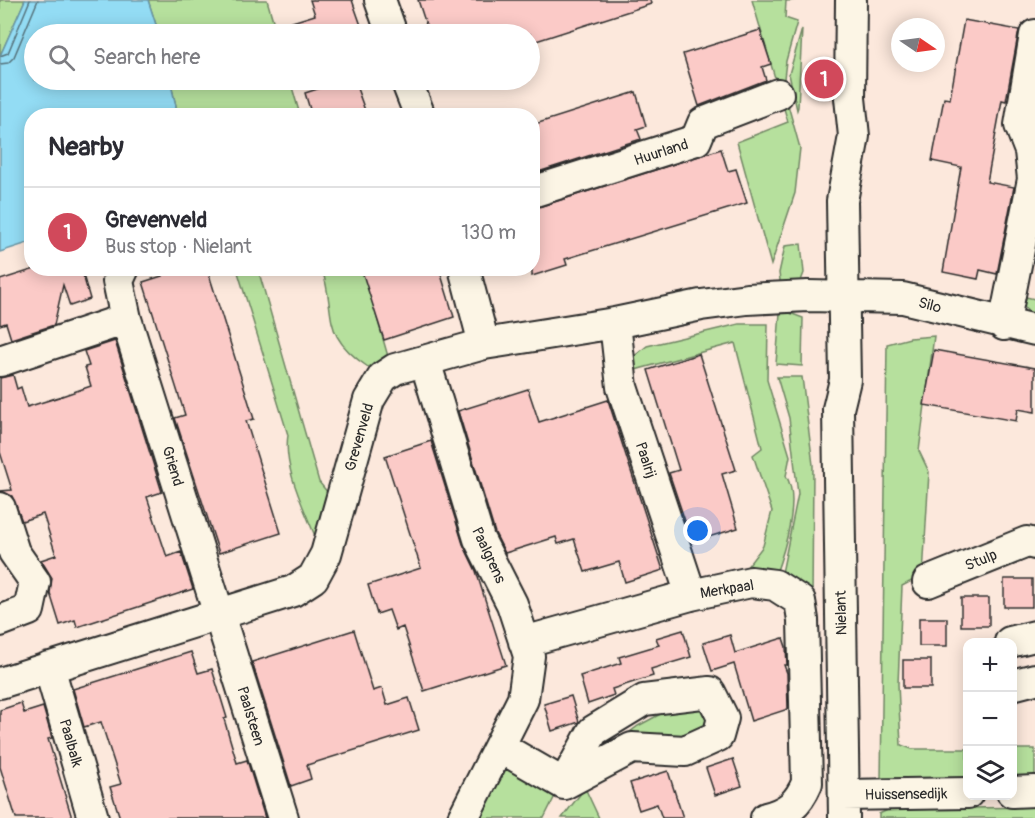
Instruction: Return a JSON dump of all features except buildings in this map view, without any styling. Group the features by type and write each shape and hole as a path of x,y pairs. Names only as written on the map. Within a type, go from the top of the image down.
{"street":[{"path":"380,0 388,24"},
{"name":"Nielant","path":"844,807 838,409 826,381 834,296 823,199 829,160 850,98 851,0"},
{"path":"1004,325 1024,280 1033,179 1030,151 1020,125 1035,35"},
{"path":"410,90 417,108"},
{"name":"Huurland","path":"540,189 696,140 703,123 778,94"},
{"name":"Griend","path":"120,276 118,281 126,319 219,614"},
{"path":"466,276 484,344"},
{"name":"Grevenveld","path":"0,683 293,591 313,578 326,554 369,400 383,377 395,369 484,344 615,323 701,305 834,296"},
{"name":"Silo","path":"834,296 903,298 1004,325 1035,330"},
{"path":"0,361 126,319"},
{"name":"Paalrij","path":"615,323 622,387 691,595"},
{"name":"Paalgrens","path":"425,361 479,539 512,604 529,656 523,699 463,818"},
{"path":"0,508 14,552 35,582 28,610 0,621"},
{"name":"Stulp","path":"928,582 1027,542 1035,544"},
{"name":"Merkpaal","path":"524,642 691,595 752,582 775,585 800,601 803,620 807,783 800,800 784,813 766,818"},
{"name":"Paalsteen","path":"219,614 283,818"},
{"path":"1017,640 1035,636"},
{"name":"Paalbalk","path":"49,667 93,818"},
{"path":"1017,684 1035,679"},
{"path":"710,692 723,718 718,736 685,751 632,748 564,784 593,731 644,700 710,692"},
{"path":"500,747 564,784"},
{"path":"1017,792 1035,791"},
{"name":"Huissensedijk","path":"844,807 963,794"}],"green space":[{"path":"0,0 25,0 0,56"},
{"path":"148,0 267,0 274,24 156,24"},
{"path":"752,0 798,0 786,1 785,18 797,22 786,61 783,87 800,148 795,193 771,265 737,142 788,122"},
{"path":"802,29 798,107 797,110 789,74"},
{"path":"172,90 293,90 298,108 176,108"},
{"path":"801,244 804,273 800,283 781,287 779,273 785,246"},
{"path":"239,276 260,276 319,482 328,493 315,536 291,473 288,460 288,435"},
{"path":"324,276 365,276 389,360 368,367 342,344 332,323"},
{"path":"1026,297 1035,299 1035,316 1029,314 1023,304"},
{"path":"787,312 803,318 802,366 776,364 780,313"},
{"path":"739,324 768,324 767,380 790,456 786,476 792,498 790,525 775,576 740,576 763,546 772,511 753,455 762,448 735,343 635,370 632,358 647,346"},
{"path":"934,336 919,451 929,472 923,575 902,586 898,684 901,745 912,749 963,749 963,786 881,781 887,344 910,338"},
{"path":"777,377 802,377 813,465 812,605 780,583 798,494 789,418"},
{"path":"715,698 719,731 607,749 638,726 683,702"},
{"path":"1017,749 1035,749 1035,783 1017,784"},
{"path":"505,764 557,792 544,818 477,818"},
{"path":"585,788 599,818 562,818"},
{"path":"1035,807 1035,818 879,818 879,814 890,809"}],"water":[{"path":"25,0 148,0 156,24 24,24 24,90 172,90 176,106 176,108 24,108 24,244 0,252 0,56"}],"place":[{"name":"Grevenveld","path":"824,79"}]}
